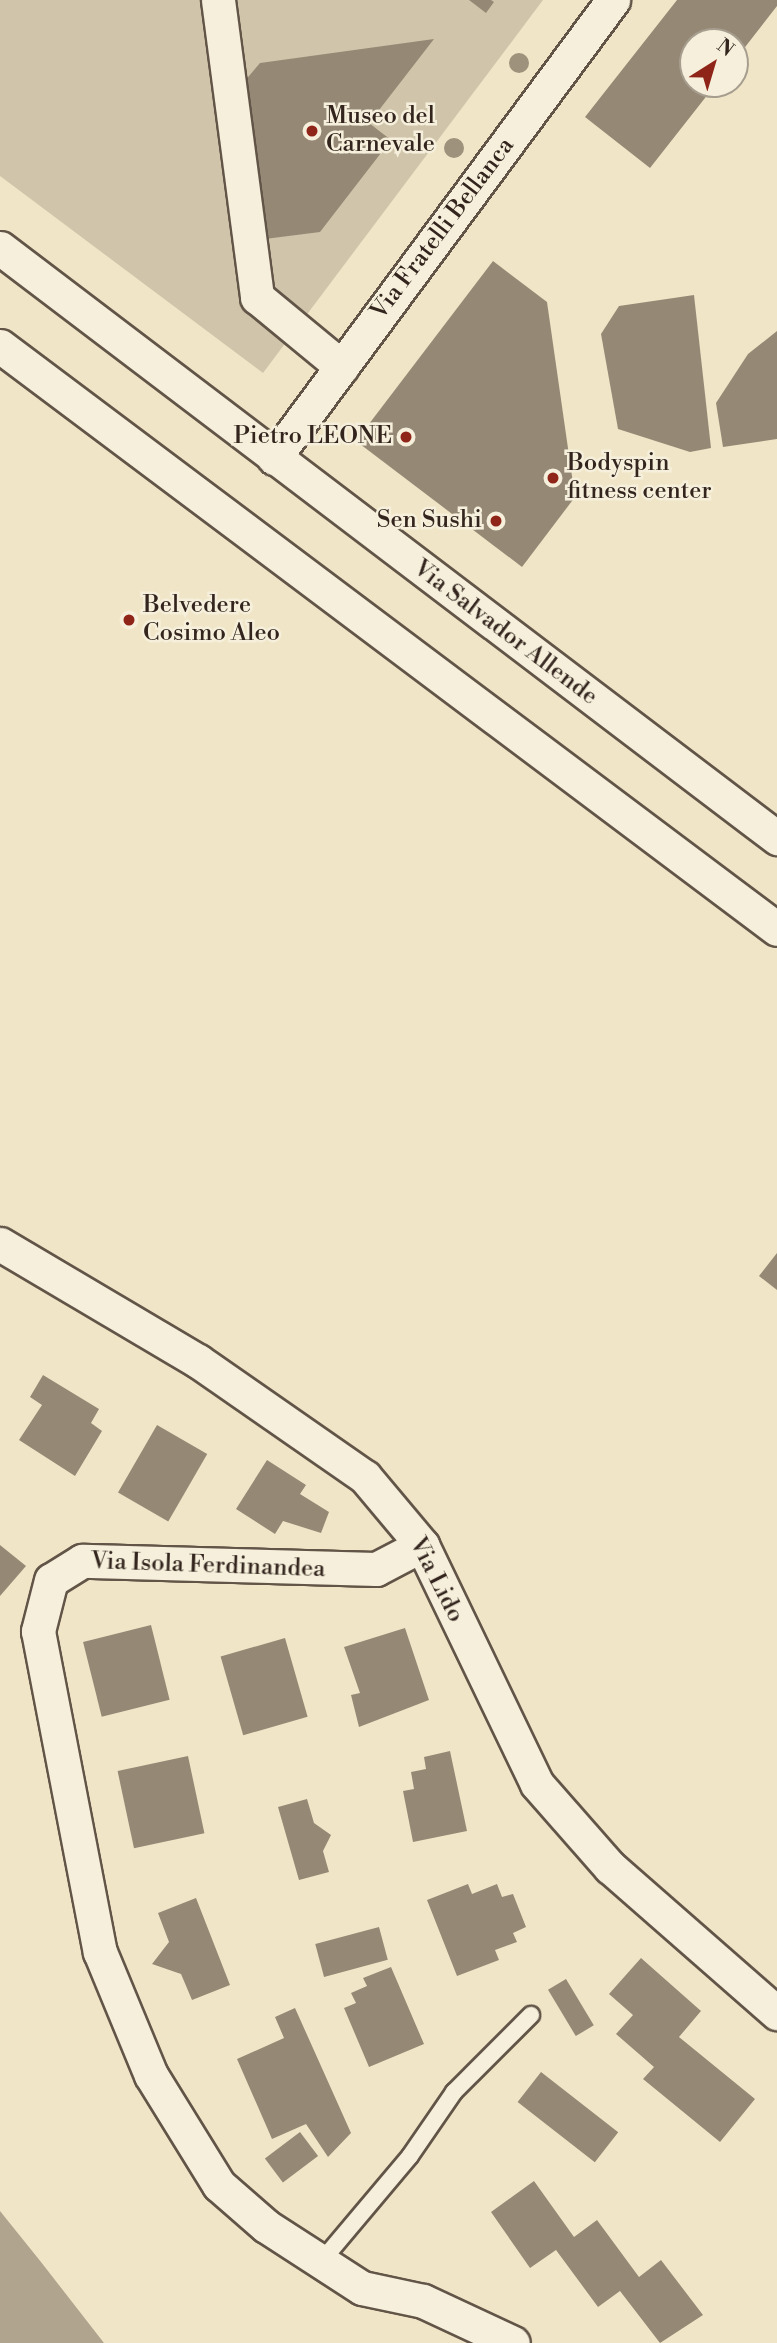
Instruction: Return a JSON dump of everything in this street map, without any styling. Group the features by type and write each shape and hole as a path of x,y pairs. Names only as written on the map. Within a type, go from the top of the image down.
{"street":[{"path":"218,0 257,297 342,367"},
{"name":"Via Fratelli Bellanca","path":"274,458 613,0"},
{"name":"Via Salvador Allende","path":"0,248 777,838"},
{"path":"0,346 777,929"},
{"name":"Via Lido","path":"0,1244 198,1361 333,1451 365,1477 422,1545 537,1784 610,1867 777,2013"},
{"name":"Via Isola Ferdinandea","path":"422,1545 376,1569 82,1561 51,1580 38,1614 45,1694 78,1816 79,1874 100,1952 151,2075 219,2185 320,2263 362,2288 423,2301 513,2343"}],"lane":[{"path":"320,2263 410,2157 454,2092 531,2015"}],"shaded area":[{"path":"0,0 543,0 263,373 0,176"},
{"path":"0,2211 41,2262 104,2343 0,2343"}],"building":[{"path":"469,0 491,0 494,2 486,13"},
{"path":"677,0 777,0 777,6 749,42 749,28 679,28 679,98 705,98 650,168 585,117"},
{"name":"Museo del Carnevale","path":"434,39 369,123 391,140 320,232 257,240 238,89 260,63"},
{"path":"493,261 547,302 575,497 522,567 356,441"},
{"path":"694,295 711,448 690,452 618,429 601,334 619,306"},
{"path":"777,331 777,439 723,447 716,403 748,354"},
{"path":"777,1253 777,1290 759,1276"},
{"path":"43,1375 99,1409 91,1423 102,1431 75,1476 19,1440 42,1405 30,1397"},
{"path":"157,1425 207,1454 168,1522 118,1493"},
{"path":"267,1460 306,1485 300,1494 329,1512 321,1533 283,1521 275,1534 236,1509"},
{"path":"0,1545 26,1566 0,1596"},
{"path":"151,1625 170,1700 102,1717 83,1642"},
{"path":"405,1628 429,1700 359,1727 351,1695 360,1693 344,1647"},
{"path":"285,1638 308,1717 243,1735 221,1656"},
{"path":"450,1751 467,1831 413,1842 403,1791 414,1789 411,1772 426,1769 424,1757"},
{"path":"188,1756 204,1833 134,1848 118,1771"},
{"path":"307,1799 314,1823 331,1835 323,1851 329,1872 299,1880 278,1807"},
{"path":"468,1884 472,1894 497,1884 502,1897 513,1894 526,1927 513,1933 517,1942 495,1950 499,1960 457,1976 427,1900"},
{"path":"196,1898 230,1985 192,2000 181,1974 152,1964 169,1942 158,1913"},
{"path":"379,1927 388,1960 324,1977 315,1944"},
{"path":"641,1958 701,2011 679,2037 755,2099 720,2142 643,2079 654,2067 616,2034 633,2015 609,1994"},
{"path":"391,1967 424,2044 369,2067 344,2008 356,2003 351,1993 367,1986 363,1978"},
{"path":"566,1979 594,2025 576,2036 548,1990"},
{"path":"295,2008 351,2133 328,2157 306,2124 272,2139 237,2059 284,2038 275,2017"},
{"path":"541,2072 618,2132 595,2162 518,2102"},
{"path":"300,2132 318,2156 283,2182 265,2158"},
{"path":"534,2181 574,2237 597,2220 639,2277 661,2260 703,2315 660,2343 620,2291 598,2307 556,2250 530,2268 491,2212"}],"place":[{"name":"Museo del Carnevale","path":"312,131"},
{"name":"Pietro LEONE","path":"406,437"},
{"name":"Bodyspin fitness center","path":"553,478"},
{"name":"Sen Sushi","path":"496,521"},
{"name":"Belvedere Cosimo Aleo","path":"129,620"}]}
